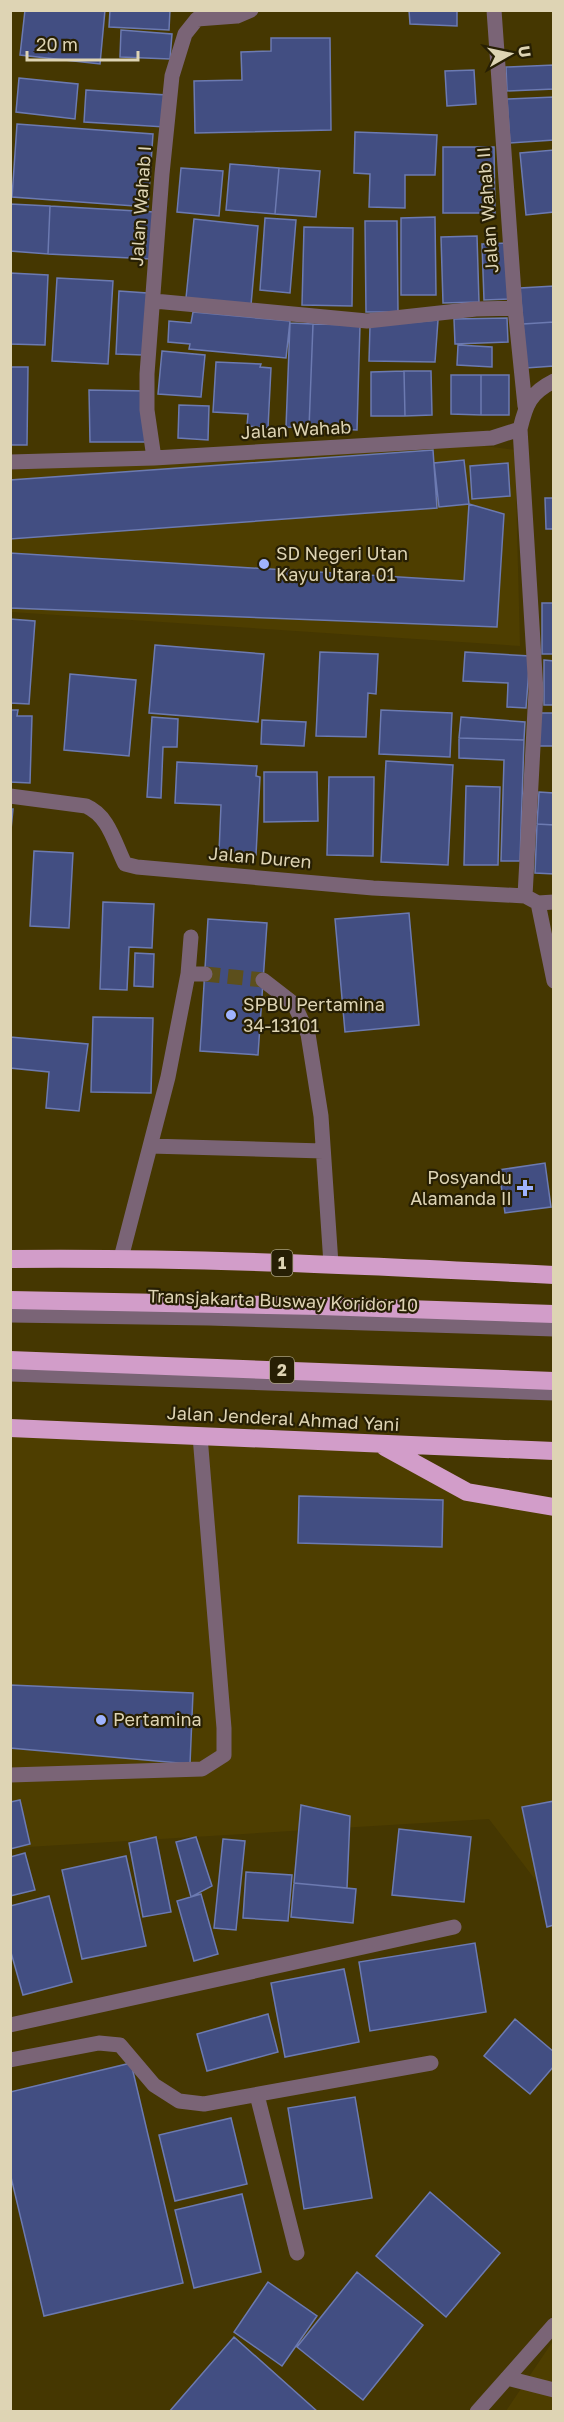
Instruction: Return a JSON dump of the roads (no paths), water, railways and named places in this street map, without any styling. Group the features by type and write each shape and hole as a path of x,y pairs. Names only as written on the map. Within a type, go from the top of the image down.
{"highway":[{"name":"1","path":"10,1258 121,1258 331,1264 554,1275"},
{"path":"10,1300 320,1306 554,1314"},
{"name":"2","path":"10,1360 554,1381"},
{"name":"Jalan Jenderal Ahmad Yani","path":"10,1428 554,1451"},
{"path":"381,1445 467,1492 554,1507"}],"street":[{"name":"Jalan Wahab I","path":"154,458 147,410 147,374 172,76 185,34 197,19 237,16 251,10"},
{"name":"Jalan Wahab II","path":"494,10 515,308 525,406"},
{"path":"154,302 367,321 476,309 515,308"},
{"path":"554,381 538,389 525,406 520,429 536,691 539,900 554,981"},
{"name":"Jalan Wahab","path":"10,462 154,458 492,438 520,429"},
{"name":"Jalan Duren","path":"10,796 86,806 98,811 105,819 125,864 137,867 539,900"},
{"path":"121,1258 168,1077 188,974 191,937"},
{"path":"188,974 205,974"},
{"path":"263,980 294,1004 308,1034 321,1116 331,1264"},
{"path":"150,1146 323,1151"},
{"name":"Transjakarta Busway Koridor 10","path":"10,1316 209,1318 554,1329"},
{"path":"10,1374 554,1393"},
{"path":"10,1775 202,1769 224,1755 224,1728 200,1436"},
{"path":"10,2025 454,1927"},
{"path":"10,2060 99,2043 120,2045 154,2085 179,2101 204,2104 432,2063"},
{"path":"257,2095 297,2253"},
{"path":"477,2412 554,2325"},
{"path":"507,2378 554,2390"}],"tunnel":[{"path":"205,974 263,980"}],"place":[{"name":"SD Negeri Utan Kayu Utara 01","path":"264,564"},
{"name":"SPBU Pertamina 34-13101","path":"231,1015"},
{"name":"Posyandu Alamanda II","path":"525,1188"},
{"name":"Pertamina","path":"101,1720"}]}
